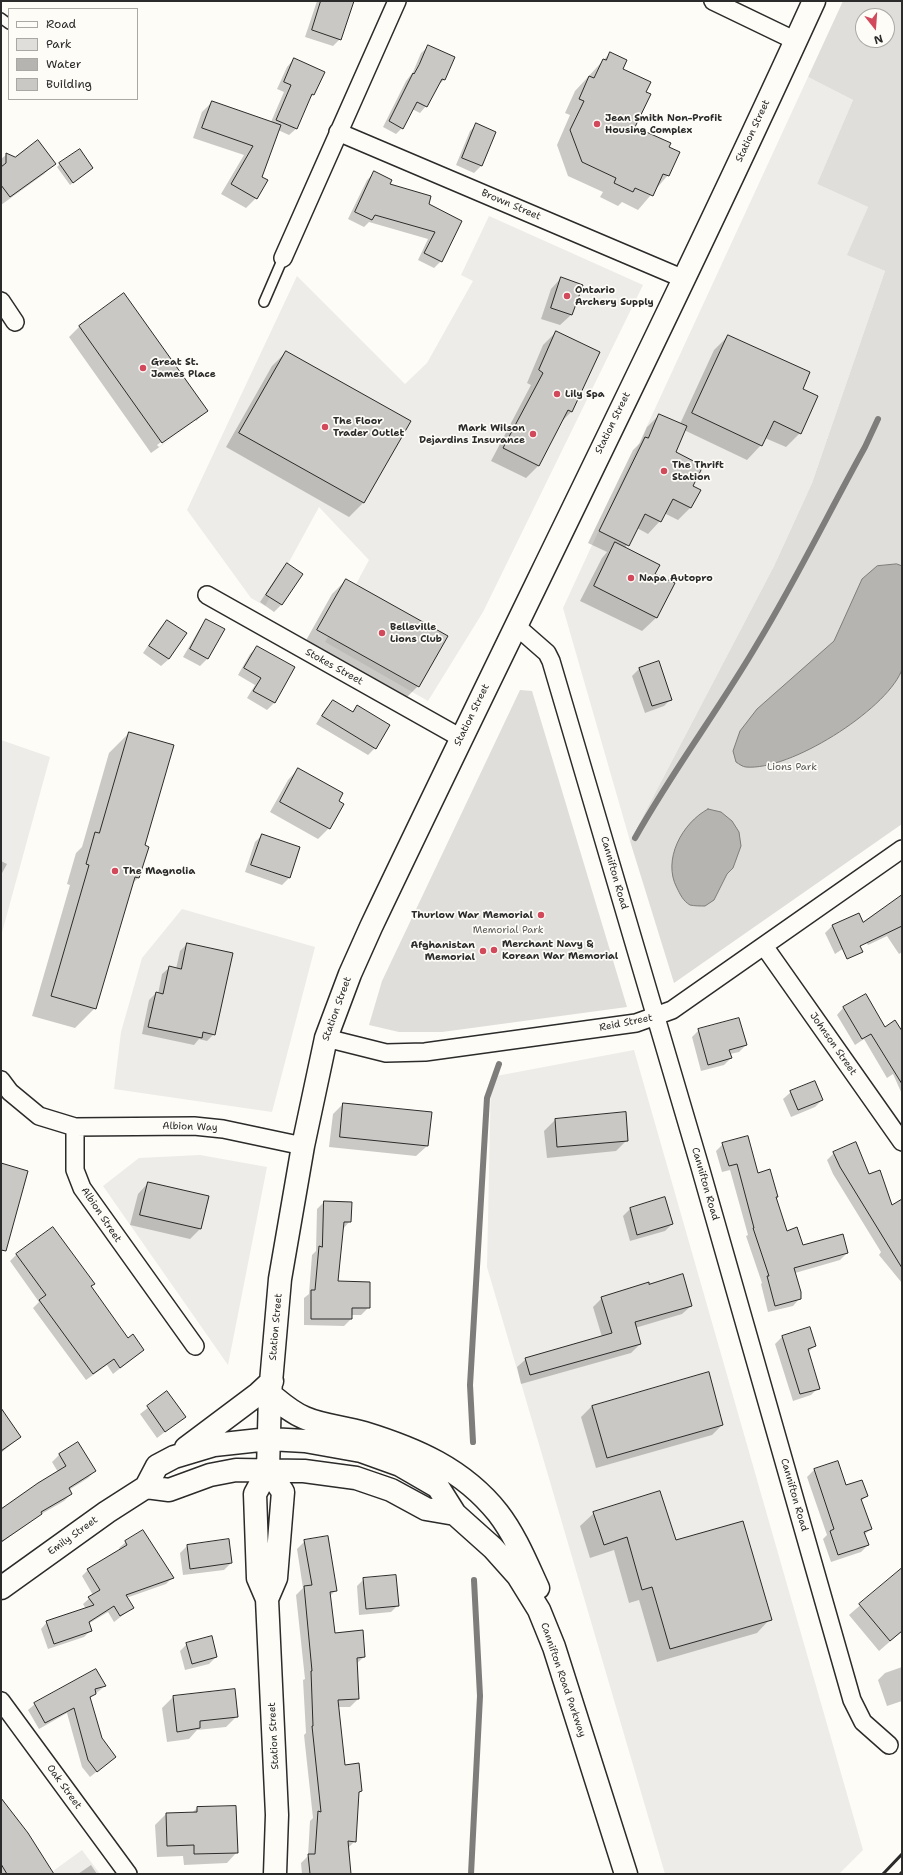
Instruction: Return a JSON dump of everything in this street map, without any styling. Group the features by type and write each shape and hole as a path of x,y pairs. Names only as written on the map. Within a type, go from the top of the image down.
{"main road":[{"name":"Station Street","path":"275,1874 277,1815 267,1599 258,1578 255,1494 268,1470 271,1387 280,1279 303,1146 326,1038 350,974 461,738 684,279 814,1"},
{"path":"174,1457 258,1394 271,1387 283,1405 305,1418 364,1432 408,1447 444,1465 468,1481 498,1513 520,1549 540,1591 554,1647"},
{"name":"Emily Street","path":"1,1588 108,1512 146,1487 157,1466 174,1457 214,1445 269,1438"},
{"name":"Cannifton Road Parkway","path":"269,1438 305,1441 361,1450 400,1465 438,1487 454,1514 494,1548 518,1576 539,1610 554,1647 626,1874"},
{"path":"146,1487 169,1490 210,1475 236,1470 304,1471 356,1478 391,1490 426,1509 454,1514"}],"street":[{"path":"283,258 397,1"},
{"path":"713,1 796,41"},
{"name":"Brown Street","path":"338,132 684,279"},
{"path":"1,301 15,322"},
{"name":"Stokes Street","path":"207,595 461,738"},
{"name":"Cannifton Road","path":"515,625 547,654 551,661 656,1017 852,1700 863,1722 889,1745"},
{"name":"Reid Street","path":"326,1038 386,1053 425,1052 630,1024 656,1017 672,1010 902,849"},
{"name":"Johnson Street","path":"764,946 902,1142"},
{"path":"1,1080 10,1092 39,1116 74,1127"},
{"name":"Albion Way","path":"74,1127 194,1126 223,1128 303,1146"},
{"name":"Albion Street","path":"74,1127 76,1170 82,1188 195,1346"},
{"name":"Oak Street","path":"1,1701 128,1874"}],"lane":[{"path":"264,302 283,258"}],"shaded area":[{"path":"808,77 853,100 817,184 868,207 848,255 885,271 812,483 774,566 630,841 563,608"},
{"path":"489,216 643,285 483,612 428,701 325,642 369,560 319,507 265,606 251,598 187,510 297,276 405,384 427,363 473,281 461,275"},
{"path":"1,740 50,757 1,936"},
{"path":"182,909 315,947 272,1112 114,1089 121,1032 142,958"},
{"path":"634,1050 863,1850 839,1874 665,1874 487,1267 491,1077"},
{"path":"200,1155 267,1167 228,1365 103,1186 139,1158"},
{"path":"82,1850 100,1874 49,1874"}],"green space":[{"name":"Lions Park","path":"843,1 902,1 902,824 674,983 630,841 774,566 812,483 885,271 847,255 868,207 817,184 853,100 808,77"},
{"name":"Memorial Park","path":"520,690 532,691 627,1007 442,1032 399,1032 369,1025 382,981"}],"water":[{"path":"897,564 902,566 902,662 901,672 891,687 876,704 856,720 834,736 810,749 765,766 745,767 736,762 733,751 740,731 757,709 834,641 862,579 877,566"},
{"path":"708,809 721,812 732,821 739,832 741,846 733,868 727,874 714,900 705,906 690,905 685,902 673,877 673,854 677,843 690,823"}],"building":[{"path":"321,1 354,1 341,40 312,30"},
{"path":"428,45 455,57 445,80 442,79 427,107 417,102 403,129 389,121"},
{"name":"Jean Smith Non-Profit Housing Complex","path":"610,52 627,60 623,69 651,82 646,92 651,94 635,127 671,143 669,147 680,152 669,176 663,174 653,196 635,188 633,192 614,183 616,178 582,162 570,130 584,101 579,99 589,76 594,78 603,59 606,60"},
{"path":"294,58 325,72 314,95 312,94 297,129 276,120 291,85 284,82"},
{"path":"212,101 281,125 262,177 268,180 257,199 231,184 253,146 202,128"},
{"path":"476,123 496,132 482,166 462,158"},
{"path":"38,140 56,164 10,197 1,185 1,167 6,163 6,153 15,157"},
{"path":"80,149 93,168 73,183 59,163"},
{"path":"374,171 392,180 390,184 431,196 429,204 462,221 442,262 424,253 435,232 375,215 372,220 355,212"},
{"name":"Ontario Archery Supply","path":"561,277 583,285 572,315 551,308"},
{"name":"Great St. James Place","path":"124,293 208,411 162,443 79,326"},
{"path":"556,331 600,352 572,412 568,410 539,466 503,448 543,373 539,370"},
{"path":"728,335 810,372 803,389 818,396 801,434 774,421 762,446 692,413"},
{"name":"The Floor Trader Outlet","path":"286,351 411,421 364,503 239,433"},
{"path":"659,414 687,426 676,452 703,466 693,486 701,490 691,508 673,499 661,522 645,514 629,546 599,531 645,437 648,438"},
{"name":"Napa Autopro","path":"615,542 660,565 655,574 675,583 657,618 594,586"},
{"path":"287,563 303,574 282,605 266,595"},
{"name":"Belleville Lions Club","path":"346,579 448,636 419,687 317,630"},
{"path":"206,619 225,629 208,659 190,649"},
{"path":"167,620 187,633 169,659 149,646"},
{"path":"257,646 295,667 275,703 253,691 261,678 244,668"},
{"path":"659,661 672,700 652,706 639,668"},
{"path":"333,700 353,712 357,705 390,725 376,749 322,716"},
{"name":"The Magnolia","path":"129,732 174,745 145,845 149,847 139,878 135,877 96,1009 51,996 89,865 86,864 95,832 99,833"},
{"path":"298,768 343,793 339,801 344,804 330,829 280,802"},
{"path":"262,834 300,847 290,878 251,865"},
{"path":"902,895 902,926 860,946 863,952 847,959 832,925 859,913 863,922"},
{"path":"187,943 233,953 215,1035 203,1032 202,1038 148,1027 156,992 163,994 169,966 181,969"},
{"path":"866,994 885,1027 895,1020 902,1031 902,1084 871,1034 862,1039 843,1007"},
{"path":"739,1018 747,1045 729,1050 732,1058 708,1065 698,1029"},
{"path":"815,1081 823,1100 798,1110 790,1091"},
{"path":"343,1103 432,1112 428,1146 340,1137"},
{"path":"626,1112 628,1141 557,1147 555,1119"},
{"path":"748,1136 758,1173 770,1169 778,1197 776,1197 787,1231 797,1227 803,1245 843,1234 848,1253 794,1268 801,1292 801,1299 775,1306 767,1276 769,1276 753,1228 737,1164 729,1166 722,1143"},
{"path":"856,1142 869,1174 880,1170 892,1205 902,1199 902,1268 840,1167 833,1152"},
{"path":"1,1163 28,1171 6,1251 1,1250"},
{"path":"148,1182 209,1196 201,1229 140,1215"},
{"path":"665,1197 673,1224 637,1235 630,1208"},
{"path":"324,1201 352,1202 351,1222 344,1222 338,1281 370,1282 370,1308 352,1308 352,1319 311,1319 311,1290 315,1290 319,1246 322,1247"},
{"path":"53,1227 95,1284 91,1286 128,1338 133,1334 144,1350 120,1368 114,1359 93,1374 39,1300 46,1295 16,1254"},
{"path":"683,1274 692,1306 635,1322 641,1344 530,1375 525,1358 612,1333 601,1297 649,1282 649,1284"},
{"path":"810,1327 816,1346 808,1349 820,1389 800,1394 782,1336"},
{"path":"709,1372 723,1425 607,1458 592,1406"},
{"path":"167,1391 186,1417 165,1432 147,1406"},
{"path":"1,1408 21,1437 1,1451"},
{"path":"78,1442 96,1471 69,1488 72,1494 41,1512 42,1514 1,1542 1,1509 38,1483 66,1466 59,1454"},
{"path":"838,1461 846,1485 862,1480 868,1496 861,1499 872,1529 864,1532 869,1545 838,1555 830,1531 834,1529 814,1469"},
{"path":"660,1491 676,1540 743,1521 772,1620 670,1649 652,1587 642,1590 627,1537 604,1545 593,1512"},
{"path":"143,1530 174,1578 126,1595 134,1608 120,1616 114,1606 89,1622 92,1631 54,1644 46,1621 94,1605 88,1597 100,1590 87,1569 127,1545 125,1541"},
{"path":"328,1536 337,1591 330,1592 335,1633 363,1630 365,1657 357,1658 359,1699 338,1700 345,1765 359,1763 362,1791 359,1792 356,1842 348,1841 351,1874 310,1874 308,1854 315,1854 318,1811 321,1812 312,1726 312,1671 304,1586 312,1585 304,1540"},
{"path":"229,1539 232,1563 190,1569 187,1545"},
{"path":"902,1568 902,1631 890,1641 859,1604"},
{"path":"396,1575 399,1606 366,1609 363,1578"},
{"path":"212,1636 217,1657 192,1664 186,1643"},
{"path":"96,1669 106,1686 95,1689 96,1694 90,1697 102,1738 116,1757 97,1772 88,1760 74,1708 45,1723 34,1703"},
{"path":"235,1689 238,1717 200,1721 200,1728 177,1732 173,1696"},
{"path":"1,1798 28,1833 54,1874 7,1874 1,1864"},
{"path":"236,1806 238,1853 194,1854 194,1845 167,1846 166,1813 197,1812 197,1807"}],"waterway":[{"path":"635,838 665,788 744,666 773,617 865,447 878,419"},
{"path":"473,1442 470,1385 487,1098 499,1064"},
{"path":"471,1874 480,1696 474,1580"}],"railway":[{"path":"883,1874 902,1854"}],"place":[{"name":"Jean Smith Non-Profit Housing Complex","path":"597,124"},
{"name":"Ontario Archery Supply","path":"567,296"},
{"name":"Great St. James Place","path":"143,368"},
{"name":"Lily Spa","path":"557,394"},
{"name":"The Floor Trader Outlet","path":"325,427"},
{"name":"Mark Wilson Dejardins Insurance","path":"533,434"},
{"name":"The Thrift Station","path":"664,471"},
{"name":"Napa Autopro","path":"631,578"},
{"name":"Belleville Lions Club","path":"382,633"},
{"name":"The Magnolia","path":"115,871"},
{"name":"Thurlow War Memorial","path":"541,915"},
{"name":"Merchant Navy & Korean War Memorial","path":"494,950"},
{"name":"Afghanistan Memorial","path":"483,951"}]}
